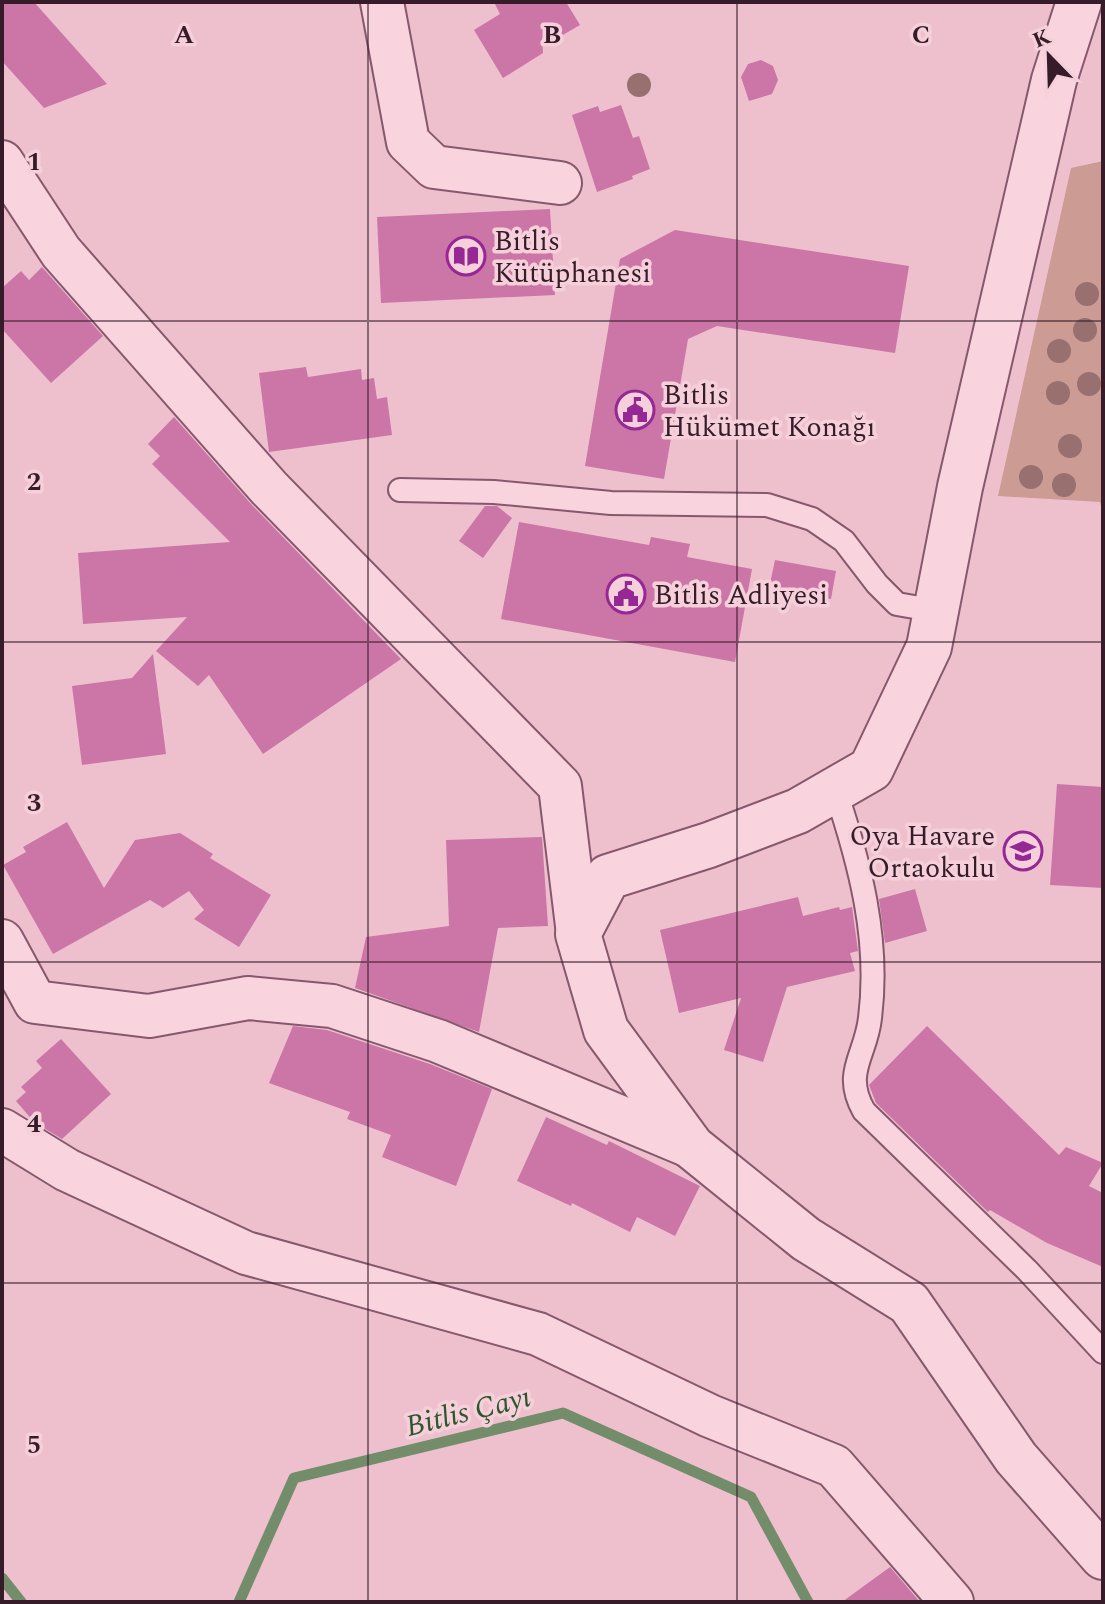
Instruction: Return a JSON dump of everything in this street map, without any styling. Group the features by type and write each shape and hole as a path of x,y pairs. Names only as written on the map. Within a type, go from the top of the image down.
{"street":[{"path":"382,2 408,142 434,167 560,183"},
{"path":"578,934 608,877 709,845 798,811 871,769 929,647 960,487 1050,95 1079,2"},
{"path":"2,162 61,252 269,488 560,786 578,934 606,1030 692,1147 806,1239 909,1303 1016,1458 1101,1553"},
{"path":"2,941 35,1002 149,1016 248,998 332,1006 438,1041 692,1147"},
{"path":"2,1130 67,1170 246,1253 538,1334 710,1416 834,1466 952,1602"}],"lane":[{"path":"400,490 494,492 611,503 767,505 812,519 844,541 877,584 897,604 937,611"},
{"path":"835,789 857,854 873,945 870,1020 854,1077 855,1095 864,1111 1027,1270 1103,1352"}],"shaded area":[{"path":"1103,161 1103,514 1100,502 998,496 1071,168"}],"building":[{"path":"2,2 34,2 107,84 44,108 2,61"},
{"path":"494,2 566,2 580,25 549,43 547,37 542,38 543,53 503,78 474,30 500,14"},
{"path":"761,60 773,66 778,80 772,94 749,101 741,77 748,64"},
{"path":"621,105 633,138 639,136 650,169 632,176 633,179 597,192 572,115 598,106 600,112"},
{"name":"Bitlis Kütüphanesi","path":"550,209 555,295 381,303 377,217"},
{"name":"Bitlis Hükümet Konağı","path":"675,230 909,266 895,353 717,326 688,339 664,479 585,466 620,259"},
{"path":"42,267 103,336 51,383 2,329 2,288 21,271 29,280"},
{"path":"306,367 308,377 361,369 362,380 374,378 377,399 387,397 392,435 269,452 259,373"},
{"path":"174,417 252,505 401,659 263,754 209,675 198,686 156,651 187,617 83,624 78,553 230,542 152,464 160,456 148,444"},
{"path":"485,506 497,506 512,518 483,558 459,541"},
{"name":"Bitlis Adliyesi","path":"519,522 649,545 651,537 690,544 687,557 752,569 735,662 501,619"},
{"path":"775,560 836,571 831,599 769,588"},
{"path":"153,654 166,754 82,765 72,686 132,678"},
{"path":"1057,784 1103,787 1103,888 1050,885"},
{"path":"67,822 104,888 135,840 180,833 213,854 210,858 271,895 239,947 194,919 204,910 189,891 163,908 150,900 53,954 3,865 26,852 23,847"},
{"path":"542,837 548,926 498,928 479,1032 355,988 366,937 449,926 446,840"},
{"path":"915,889 927,931 885,943 879,899"},
{"path":"798,897 803,916 852,907 858,951 850,953 855,971 787,987 763,1062 724,1050 741,998 679,1013 660,930"},
{"path":"293,1026 327,1030 430,1064 492,1089 456,1186 382,1157 391,1135 347,1119 350,1112 269,1083"},
{"path":"927,1026 1059,1155 1066,1147 1103,1163 1089,1186 1103,1193 1103,1267 1047,1243 990,1210 988,1212 876,1103 869,1085"},
{"path":"61,1039 111,1094 62,1139 34,1122 16,1101 26,1092 21,1087 42,1068 36,1061"},
{"path":"546,1117 607,1145 609,1141 700,1186 675,1236 637,1217 630,1232 572,1203 571,1206 517,1181"},
{"path":"890,1567 920,1602 842,1602"}],"waterway":[{"name":"Bitlis Çayı","path":"239,1602 294,1478 563,1413 751,1497 808,1602"},
{"name":"Bitlis Çayı","path":"2,1578 21,1602"}],"place":[{"name":"Bitlis Kütüphanesi","path":"466,256"},
{"name":"Bitlis Hükümet Konağı","path":"635,410"},
{"name":"Bitlis Adliyesi","path":"626,594"},
{"name":"Oya Havare Ortaokulu","path":"1023,851"}]}
